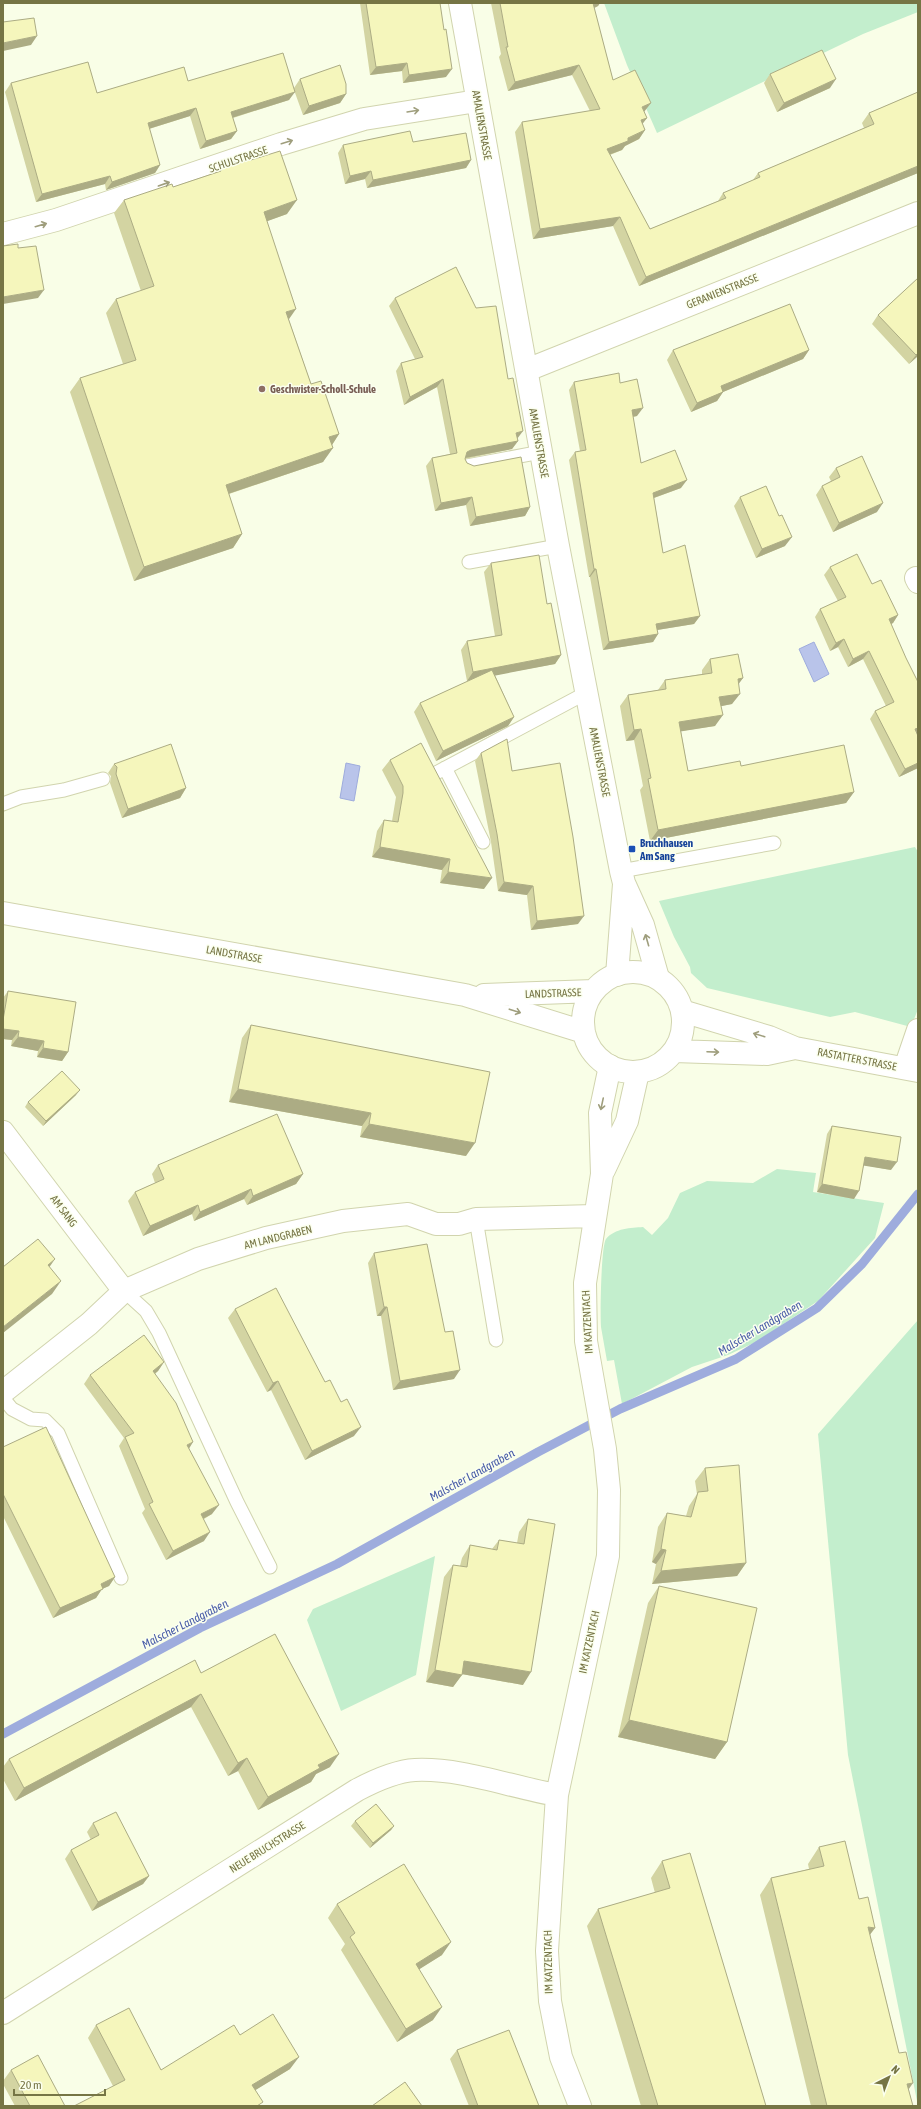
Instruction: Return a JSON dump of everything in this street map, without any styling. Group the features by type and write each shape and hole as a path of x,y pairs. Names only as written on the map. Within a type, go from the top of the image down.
{"street":[{"name":"AMALIENSTRASSE","path":"460,3 558,546 623,877 643,925 658,978"},
{"name":"SCHULSTRASSE","path":"3,234 56,220 281,144 364,119 477,101"},
{"name":"GERANIENSTRASSE","path":"527,370 918,213"},
{"name":"AMALIENSTRASSE","path":"617,974 623,877"},
{"name":"LANDSTRASSE","path":"3,913 465,995 584,1032"},
{"path":"631,972 645,973 658,978 669,987 678,998 682,1011 682,1032 674,1051 665,1062 652,1069 638,1072 624,1071 610,1066 598,1057 589,1046 584,1032 583,1018 586,1004 594,991 604,981 617,974 631,972"},
{"name":"LANDSTRASSE","path":"465,995 594,991"},
{"name":"RASTATTER STRASSE","path":"682,1011 768,1037 795,1048 911,1069"},
{"path":"911,1069 918,1030"},
{"name":"RASTATTER STRASSE","path":"674,1051 767,1054 795,1048"},
{"name":"IM KATZENTACH","path":"580,2106 561,2057 550,2001 547,1971 548,1915 557,1795 608,1556 609,1490 605,1449 586,1341 585,1283 594,1216 602,1174 600,1113 610,1066"},
{"name":"IM KATZENTACH","path":"602,1174 627,1121 638,1072"},
{"name":"AM SANG","path":"3,1132 124,1291"},
{"name":"AM LANDGRABEN","path":"3,1392 89,1324 124,1291 198,1259 266,1238 343,1221 408,1214 436,1224 459,1224 476,1219 594,1216"},
{"name":"NEUE BRUCHSTRASSE","path":"3,2013 357,1790 381,1779 414,1770 428,1771 469,1775 521,1789 557,1795"}],"lane":[{"path":"467,466 541,452"},
{"path":"469,562 558,546"},
{"path":"483,842 441,770 586,693"},
{"path":"3,804 21,797 64,790 103,779"},
{"path":"623,877 774,843"},
{"path":"476,1219 496,1340"},
{"path":"124,1291 146,1311 159,1332 237,1502 270,1567"},
{"path":"3,1398 12,1409 31,1419 45,1420 58,1433 121,1578"}],"green space":[{"path":"604,3 918,3 918,12 863,34 657,133 627,65"},
{"path":"915,847 918,852 918,1009 911,1027 855,1012 830,1017 707,988 691,973 690,967 674,937 659,901"},
{"path":"777,1169 816,1173 813,1192 884,1203 875,1238 818,1301 758,1341 728,1355 692,1367 622,1404 614,1360 607,1361 601,1327 602,1267 604,1244 606,1239 610,1235 623,1229 643,1227 652,1235 668,1218 680,1193 707,1181 753,1183"},
{"path":"918,1320 918,2106 848,1755 818,1434"},
{"path":"435,1556 416,1675 341,1711 307,1620 313,1609"}],"water":[{"path":"814,642 829,674 814,682 799,649"},
{"path":"346,763 360,766 354,801 340,798"}],"building":[{"path":"366,3 440,3 444,30 446,29 452,69 409,75 407,63 376,67"},
{"path":"500,3 593,3 613,80 635,70 651,103 642,107 647,118 641,120 645,130 628,138 628,141 607,149 650,229 726,198 723,193 760,177 758,173 874,124 869,113 918,92 918,166 646,277 620,217 540,229 522,122 600,109 579,65 515,82 506,47 508,47"},
{"path":"34,18 37,36 3,43 3,22"},
{"path":"822,50 836,79 784,103 770,74"},
{"path":"283,53 295,92 231,112 237,131 206,141 196,108 148,123 160,165 112,182 110,176 42,194 11,83 88,62 97,93 184,67 188,81"},
{"path":"340,65 346,84 346,94 309,106 300,79"},
{"path":"410,131 413,142 466,133 471,160 373,180 371,171 350,176 343,145"},
{"path":"280,151 297,200 264,212 296,309 286,312 311,384 321,381 339,434 329,437 333,448 226,485 242,534 144,567 80,378 136,360 116,299 154,286 124,200 172,184 173,187 221,171 220,167 250,157 251,160"},
{"path":"18,244 18,248 36,246 44,290 3,297 3,246"},
{"path":"456,267 476,308 496,306 508,379 513,378 523,431 516,433 518,441 471,450 467,452 465,459 467,463 474,466 521,457 530,507 476,517 472,497 441,503 432,458 457,453 443,379 410,397 401,363 423,357 395,298"},
{"path":"918,278 918,353 916,355 878,315"},
{"path":"790,304 809,350 721,386 723,392 697,403 673,350"},
{"path":"619,373 620,383 637,379 643,408 632,410 641,463 675,450 687,480 653,493 663,553 685,545 700,616 656,624 658,634 609,642 596,569 594,569 575,452 586,450 574,382"},
{"path":"862,456 883,503 839,523 822,486 840,477 836,468"},
{"path":"766,486 779,516 782,515 792,537 762,549 740,497"},
{"path":"857,554 872,584 881,580 898,615 889,619 918,682 918,728 915,729 918,736 918,763 905,769 875,711 894,702 869,651 853,659 844,639 836,643 820,609 846,597 830,567"},
{"path":"539,555 547,604 551,603 561,655 473,672 467,641 502,635 491,563"},
{"path":"738,654 743,678 738,679 740,694 719,697 723,715 679,722 688,771 740,761 741,766 844,745 854,792 658,830 648,779 651,778 641,729 634,730 628,695 666,689 665,680 712,673 710,659"},
{"path":"492,670 514,717 443,751 420,703"},
{"path":"507,739 512,771 560,763 573,837 584,916 537,921 533,886 504,882 497,834 481,753"},
{"path":"421,743 492,878 448,872 450,859 380,847 384,820 398,822 403,793 403,786 390,760"},
{"path":"171,744 186,788 128,809 116,774 117,767 114,764"},
{"path":"8,991 76,1002 68,1052 43,1048 44,1041 18,1037 19,1031 3,1029"},
{"path":"251,1025 490,1072 475,1143 369,1124 371,1113 238,1089"},
{"path":"62,1071 80,1090 46,1121 28,1102"},
{"path":"277,1114 303,1174 253,1196 251,1189 200,1212 198,1205 150,1226 135,1192 164,1179 158,1165"},
{"path":"832,1126 901,1137 897,1162 865,1157 859,1191 822,1184"},
{"path":"38,1239 55,1259 48,1265 61,1281 3,1327 3,1267"},
{"path":"427,1244 445,1332 453,1331 460,1370 400,1381 387,1307 384,1307 374,1253"},
{"path":"276,1288 325,1382 330,1380 341,1402 347,1399 361,1427 312,1451 278,1381 273,1383 235,1309"},
{"path":"144,1335 164,1362 153,1371 176,1403 193,1442 187,1445 219,1505 201,1514 210,1532 173,1551 149,1504 153,1502 125,1437 134,1433 90,1375"},
{"path":"46,1427 115,1577 101,1584 103,1589 60,1608 3,1494 3,1447"},
{"path":"739,1465 746,1563 661,1571 666,1550 661,1549 667,1513 691,1517 698,1492 708,1491 705,1468"},
{"path":"528,1519 555,1524 531,1672 464,1661 462,1675 435,1670 453,1565 467,1567 470,1545 497,1550 499,1540 524,1544"},
{"path":"659,1586 757,1608 727,1742 629,1720"},
{"path":"275,1634 339,1754 318,1765 320,1768 268,1797 247,1758 238,1763 201,1694 24,1788 9,1759 195,1660 201,1673"},
{"path":"376,1804 394,1826 373,1843 355,1821"},
{"path":"116,1812 149,1876 98,1902 71,1850 99,1835 93,1823"},
{"path":"845,1841 859,1899 868,1897 875,1928 868,1927 899,2053 906,2052 913,2083 907,2084 913,2106 827,2106 771,1878 824,1866 819,1847"},
{"path":"690,1853 766,2106 658,2106 598,1909 670,1888 662,1861"},
{"path":"404,1864 451,1942 416,1964 442,2007 406,2029 350,1937 355,1933 337,1904"},
{"path":"129,2008 161,2070 234,2025 240,2035 273,2014 299,2057 252,2085 263,2102 257,2106 74,2106 125,2080 96,2025"},
{"path":"509,2030 539,2106 478,2106 457,2050"},
{"path":"38,2055 65,2106 30,2106 11,2070"},
{"path":"405,2082 422,2106 372,2106"}],"waterway":[{"name":"Malscher Landgraben","path":"3,1734 200,1628 337,1564 538,1452 620,1409 736,1359 817,1308 862,1264 918,1194"}],"place":[{"name":"Geschwister-Scholl-Schule","path":"262,389"},
{"name":"Bruchhausen Am Sang","path":"632,849"}]}
